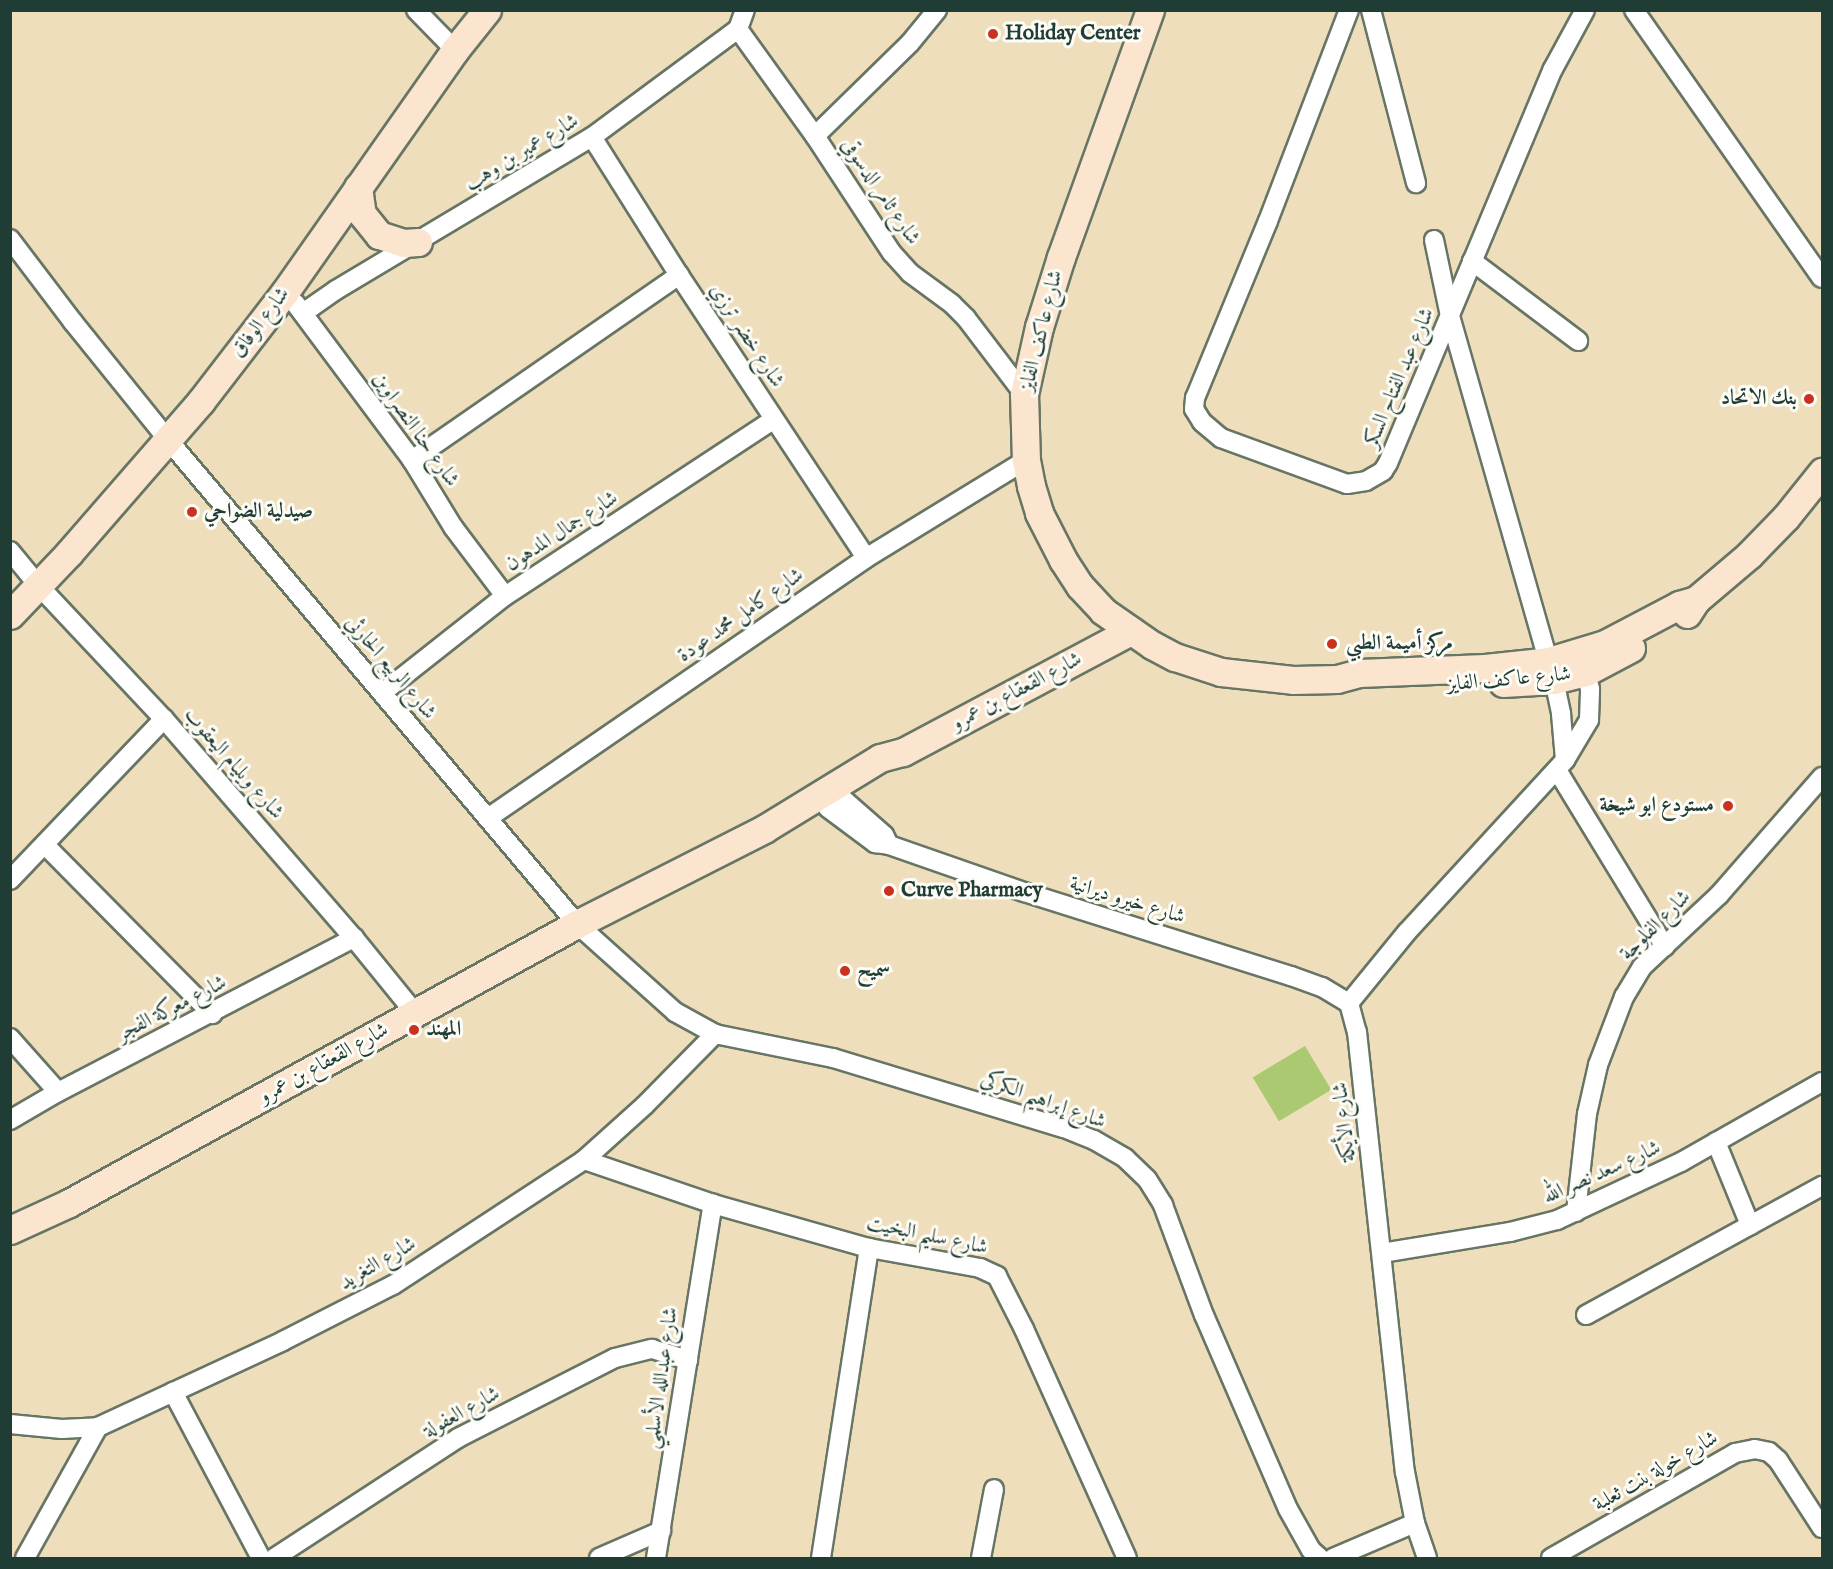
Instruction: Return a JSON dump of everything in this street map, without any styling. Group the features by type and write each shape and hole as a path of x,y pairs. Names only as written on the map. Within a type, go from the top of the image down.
{"street":[{"path":"416,10 455,50"},
{"name":"شارع الوفاق","path":"10,615 169,441 285,292 455,50 487,10"},
{"path":"738,29 746,10"},
{"path":"815,136 910,43 938,10"},
{"name":"شارع عاكف الفايز","path":"1150,10 1061,257 1039,327 1024,394 1026,460 1039,513 1062,560 1080,586 1095,603 1131,631 1175,657 1221,672 1293,680 1337,679 1358,688 1381,689 1552,671 1583,662 1685,615 1696,600 1749,555 1786,517 1822,472"},
{"name":"شارع عبد الفتاح السكر","path":"1349,10 1268,221 1195,399 1194,409 1202,422 1221,438 1347,484 1357,484 1377,475 1388,463 1553,69 1585,10"},
{"path":"1371,10 1416,183"},
{"path":"1634,10 1822,278"},
{"name":"شارع ثامر الدسوقي","path":"738,29 815,136 892,253 910,273 952,304 966,318 1024,394"},
{"name":"شارع عمير بن وهب","path":"303,313 336,290 592,137 738,29"},
{"name":"شارع خضر ترزي","path":"592,137 678,275 866,558"},
{"path":"358,187 362,214 379,235 391,241 418,242"},
{"name":"شارع الربيع الحارثي","path":"10,239 73,322 169,441 577,924"},
{"path":"1434,240 1450,316 1552,671 1561,714 1561,765 1665,947"},
{"path":"1472,261 1578,341"},
{"path":"412,460 678,275"},
{"name":"شارع حنا النصراوين","path":"285,292 412,460 453,527 505,596"},
{"name":"شارع جمال المدهون","path":"382,693 505,596 773,420"},
{"name":"شارع كامل محمد عودة","path":"488,818 866,558 1026,460"},
{"name":"شارع ويليام اليعقوب","path":"10,551 38,585 164,719 354,938 415,1013"},
{"name":"شارع القعقاع بن عمرو","path":"10,1230 69,1203 577,924 888,768 903,752 1131,631"},
{"path":"1349,1003 1458,875 1561,765 1589,720 1591,700 1583,662"},
{"path":"10,880 164,719"},
{"name":"شارع الفلوجة","path":"1576,1212 1587,1114 1610,1030 1633,981 1642,967 1719,895 1822,777"},
{"name":"شارع خيرو ديرانية","path":"830,797 875,843 889,845 1001,885 1291,976 1322,987 1349,1003"},
{"path":"45,845 212,1014"},
{"name":"شارع إبراهيم الكركي","path":"577,924 675,1012 715,1034 834,1058 922,1084 1064,1128 1094,1140 1125,1158 1147,1179 1163,1205 1204,1315 1287,1509 1311,1550 1320,1558"},
{"name":"شارع معركة الفجر","path":"10,1120 58,1092 212,1014 354,938"},
{"name":"شارع الأيكة","path":"1349,1003 1357,1032 1405,1472 1414,1522 1427,1558"},
{"name":"شارع التغريد","path":"10,1424 62,1429 98,1427 393,1285 584,1160 645,1105 715,1034"},
{"path":"10,1038 58,1092"},
{"name":"شارع سعد نصر الله","path":"1382,1253 1510,1232 1576,1212 1643,1181 1822,1082"},
{"path":"1716,1142 1750,1225"},
{"name":"شارع سليم البخيت","path":"584,1160 713,1204 869,1248 980,1268 997,1276 1024,1329 1127,1558"},
{"path":"1586,1316 1822,1186"},
{"name":"شارع عبدالله الأسلمي","path":"656,1558 713,1204"},
{"path":"821,1558 869,1248"},
{"name":"شارع العفولة","path":"274,1558 458,1438 615,1358 652,1349 688,1360"},
{"path":"174,1392 261,1558"},
{"path":"25,1558 98,1427"},
{"name":"شارع خولة بنت ثعلبة","path":"1551,1558 1735,1453 1745,1450 1765,1450 1778,1460 1822,1528"},
{"path":"981,1558 994,1489"},
{"path":"1333,1558 1414,1522"},
{"path":"599,1558 661,1531"}],"green space":[{"path":"1305,1046 1331,1090 1279,1121 1253,1077"}],"place":[{"name":"Holiday Center","path":"993,34"},
{"name":"بنك الاتحاد","path":"1809,399"},
{"name":"صيدلية الضواحي","path":"192,512"},
{"name":"مركز أميمة الطبي","path":"1332,644"},
{"name":"مستودع ابو شيخة","path":"1728,806"},
{"name":"Curve Pharmacy","path":"889,891"},
{"name":"سميح","path":"845,971"},
{"name":"المهند","path":"414,1030"}]}
